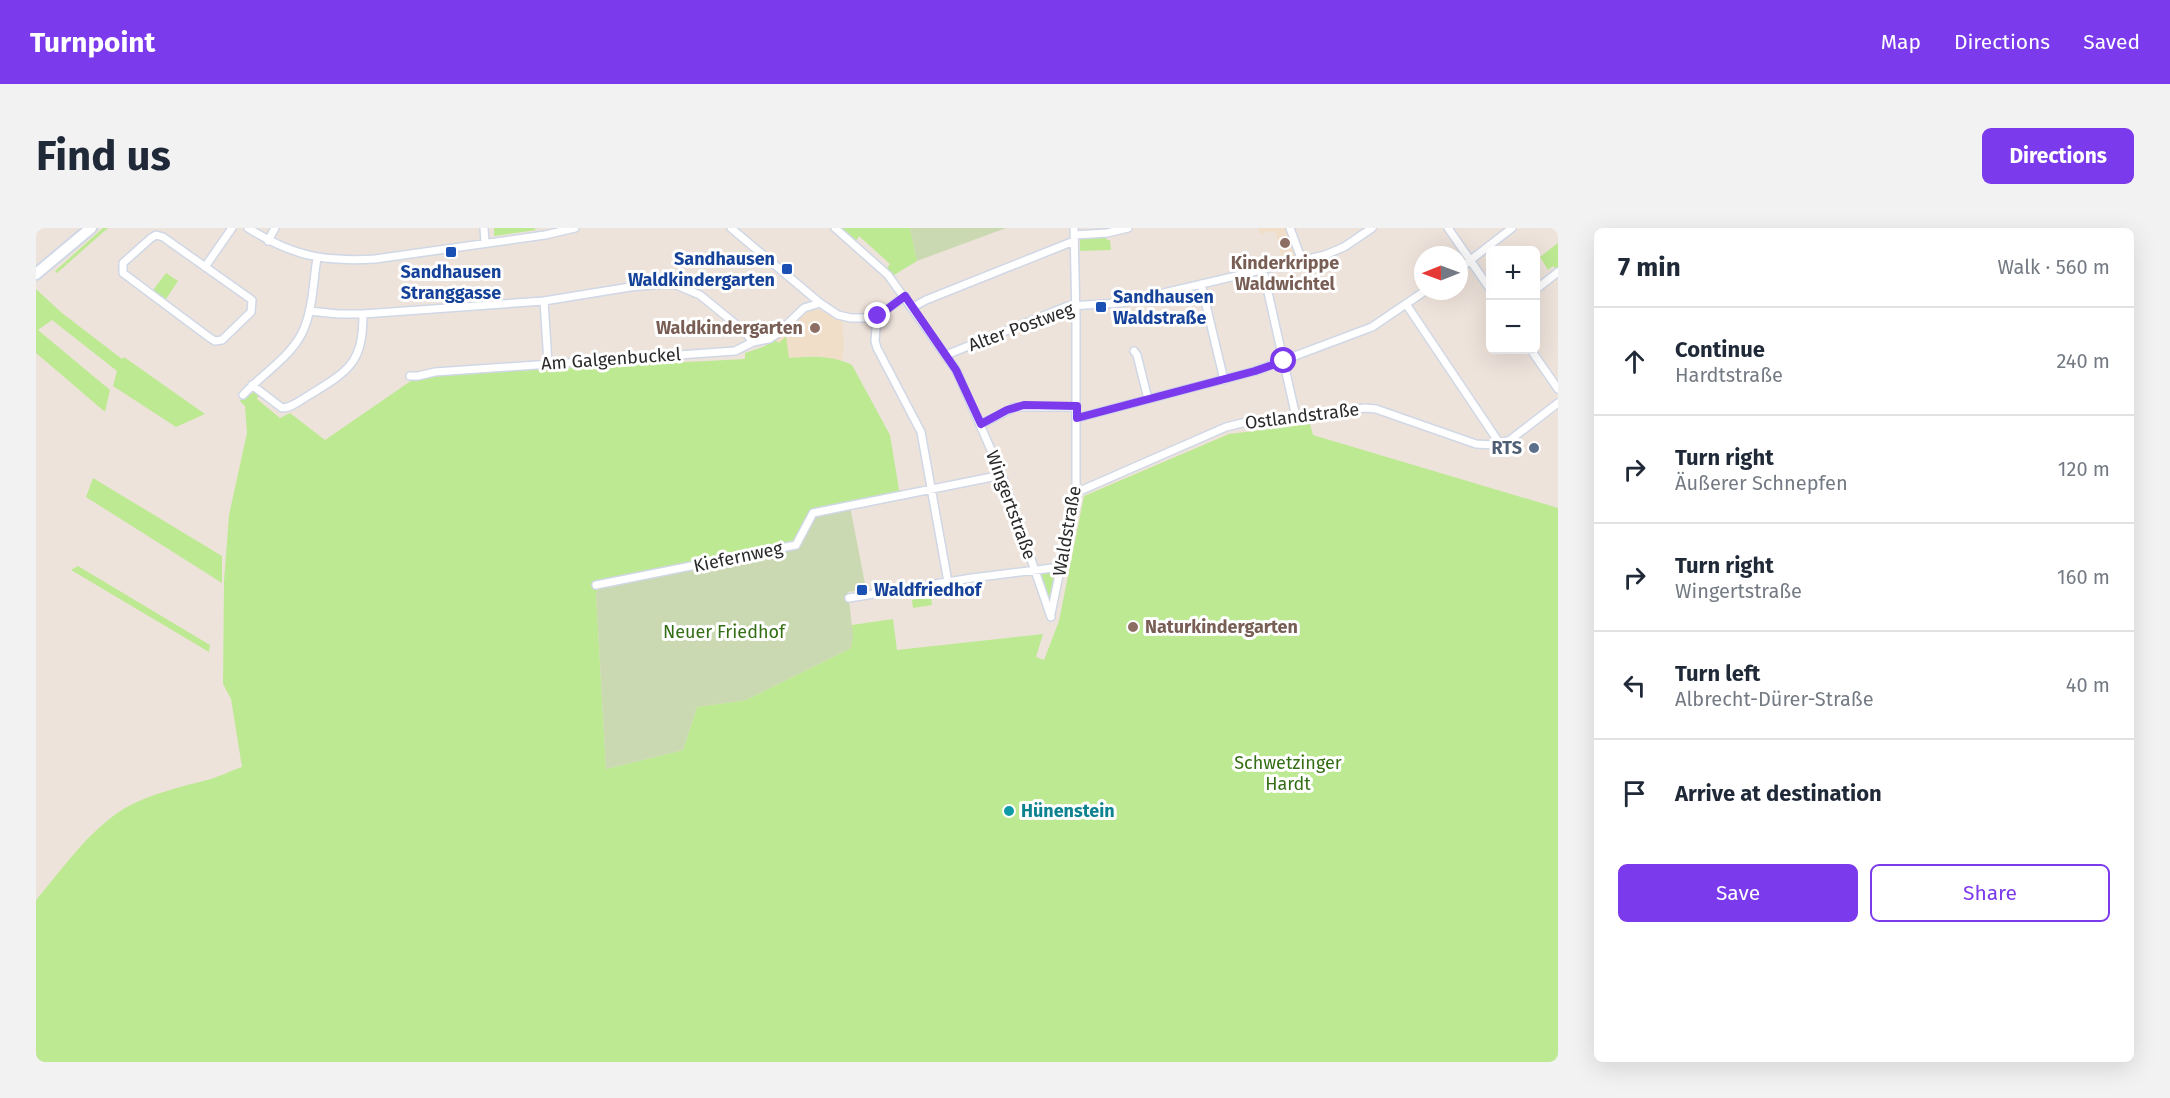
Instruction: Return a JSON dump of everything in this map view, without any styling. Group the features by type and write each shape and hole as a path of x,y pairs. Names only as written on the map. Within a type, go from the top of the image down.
{"street":[{"path":"36,274 91,228"},
{"path":"205,267 232,228"},
{"path":"248,228 282,248 317,258 340,260 375,259 545,235 575,228"},
{"path":"268,241 275,228"},
{"path":"484,228 485,243"},
{"path":"731,228 833,313 858,319 878,316 905,296"},
{"name":"Wingertstraße","path":"835,228 888,275 956,370 1002,475 1050,617"},
{"path":"913,307 1074,234 1107,233 1128,228"},
{"path":"1290,228 1302,261"},
{"name":"Alter Postweg","path":"946,355 1068,306 1121,303 1325,255 1344,247 1372,228"},
{"path":"1448,228 1486,282"},
{"path":"1468,263 1512,228"},
{"name":"Waldstraße","path":"1050,617 1076,491 1074,234"},
{"path":"156,236 163,237 205,267 247,296 252,300 253,305 250,312 226,337 218,341 210,338 126,276 122,270 123,263 156,236"},
{"path":"243,395 290,350 301,336 309,311 317,258"},
{"path":"1263,270 1296,417"},
{"path":"1540,286 1558,272"},
{"path":"1201,284 1224,380"},
{"path":"309,311 363,314 544,301 647,285 676,285 700,295 744,331 753,342"},
{"path":"799,312 805,301 805,290"},
{"path":"1077,418 1224,380 1284,361 1372,327 1414,299"},
{"path":"544,301 548,363"},
{"name":"Am Galgenbuckel","path":"410,376 548,363 735,351 753,342 773,337 799,312 810,305 820,303"},
{"path":"1406,304 1500,444 1510,440 1558,403"},
{"path":"252,385 282,408 289,407 320,388 346,370 355,359 363,334 363,314"},
{"path":"878,316 875,341 877,348 921,432 948,582"},
{"path":"1134,351 1148,399"},
{"path":"1534,354 1558,389"},
{"path":"981,424 1007,410 1024,405 1077,406"},
{"name":"Ostlandstraße","path":"1076,491 1226,427 1365,408 1376,409 1476,444 1500,444"},
{"name":"Kiefernweg","path":"596,585 796,545 813,513 1002,475"},
{"path":"849,598 1061,567"}],"shaded area":[{"name":"Kinderkrippe Waldwichtel","path":"1258,228 1286,228 1297,255 1295,258 1283,262 1275,231 1260,234"},
{"name":"Waldkindergarten","path":"810,309 818,309 842,321 844,345 842,360 812,356 789,358 775,340"}],"green space":[{"path":"103,228 108,228 57,273 55,271"},
{"path":"494,228 534,228 536,230 494,236"},
{"path":"842,228 910,228 917,261 894,275 887,268 890,264 859,236 856,241"},
{"path":"910,228 1006,228 917,261"},
{"path":"1082,237 1106,237 1110,240 1111,250 1080,251"},
{"path":"1558,243 1557,270 1553,266 1548,270 1540,257"},
{"path":"166,273 178,281 166,299 153,290"},
{"path":"36,289 62,313 122,359 124,357 205,414 176,427 113,386 117,371 52,320 38,330 110,390 105,412 36,353"},
{"name":"Schwetzinger Hardt","path":"786,336 789,358 829,358 852,365 890,435 900,495 825,512 796,546 596,592 606,769 683,750 697,707 746,700 851,648 852,625 893,619 897,650 1043,634 1036,657 1044,660 1059,621 1084,496 1229,434 1310,424 1313,435 1558,508 1558,1062 36,1062 36,900 88,838 125,808 155,795 211,779 242,767 231,699 223,684 224,581 229,515 247,433 245,406 240,401 244,396 247,397 255,391 259,395 257,399 280,418 290,413 325,440 418,376 745,359 745,353 775,340 779,343"},
{"path":"93,478 222,556 222,583 86,497"},
{"name":"Neuer Friedhof","path":"850,506 866,589 848,592 853,635 851,648 746,700 697,707 683,750 606,769 596,592 607,585 796,546 814,513"},
{"path":"78,566 210,645 209,652 71,570"},
{"path":"1042,573 1057,574 1050,608 1040,577"},
{"path":"931,596 932,605 913,608 912,600"}],"place":[{"name":"Kinderkrippe Waldwichtel","path":"1285,243"},
{"name":"Sandhausen Stranggasse","path":"451,252"},
{"name":"Sandhausen Waldkindergarten","path":"787,269"},
{"name":"Sandhausen Waldstraße","path":"1101,307"},
{"name":"Waldkindergarten","path":"815,328"},
{"name":"RTS","path":"1534,448"},
{"name":"Waldfriedhof","path":"862,590"},
{"name":"Naturkindergarten","path":"1133,627"},
{"name":"Hünenstein","path":"1009,811"}],"route":[{"path":"878,316 905,296 956,370 981,424 1007,410 1024,405 1077,406 1077,418 1255,371 1284,361"}]}
